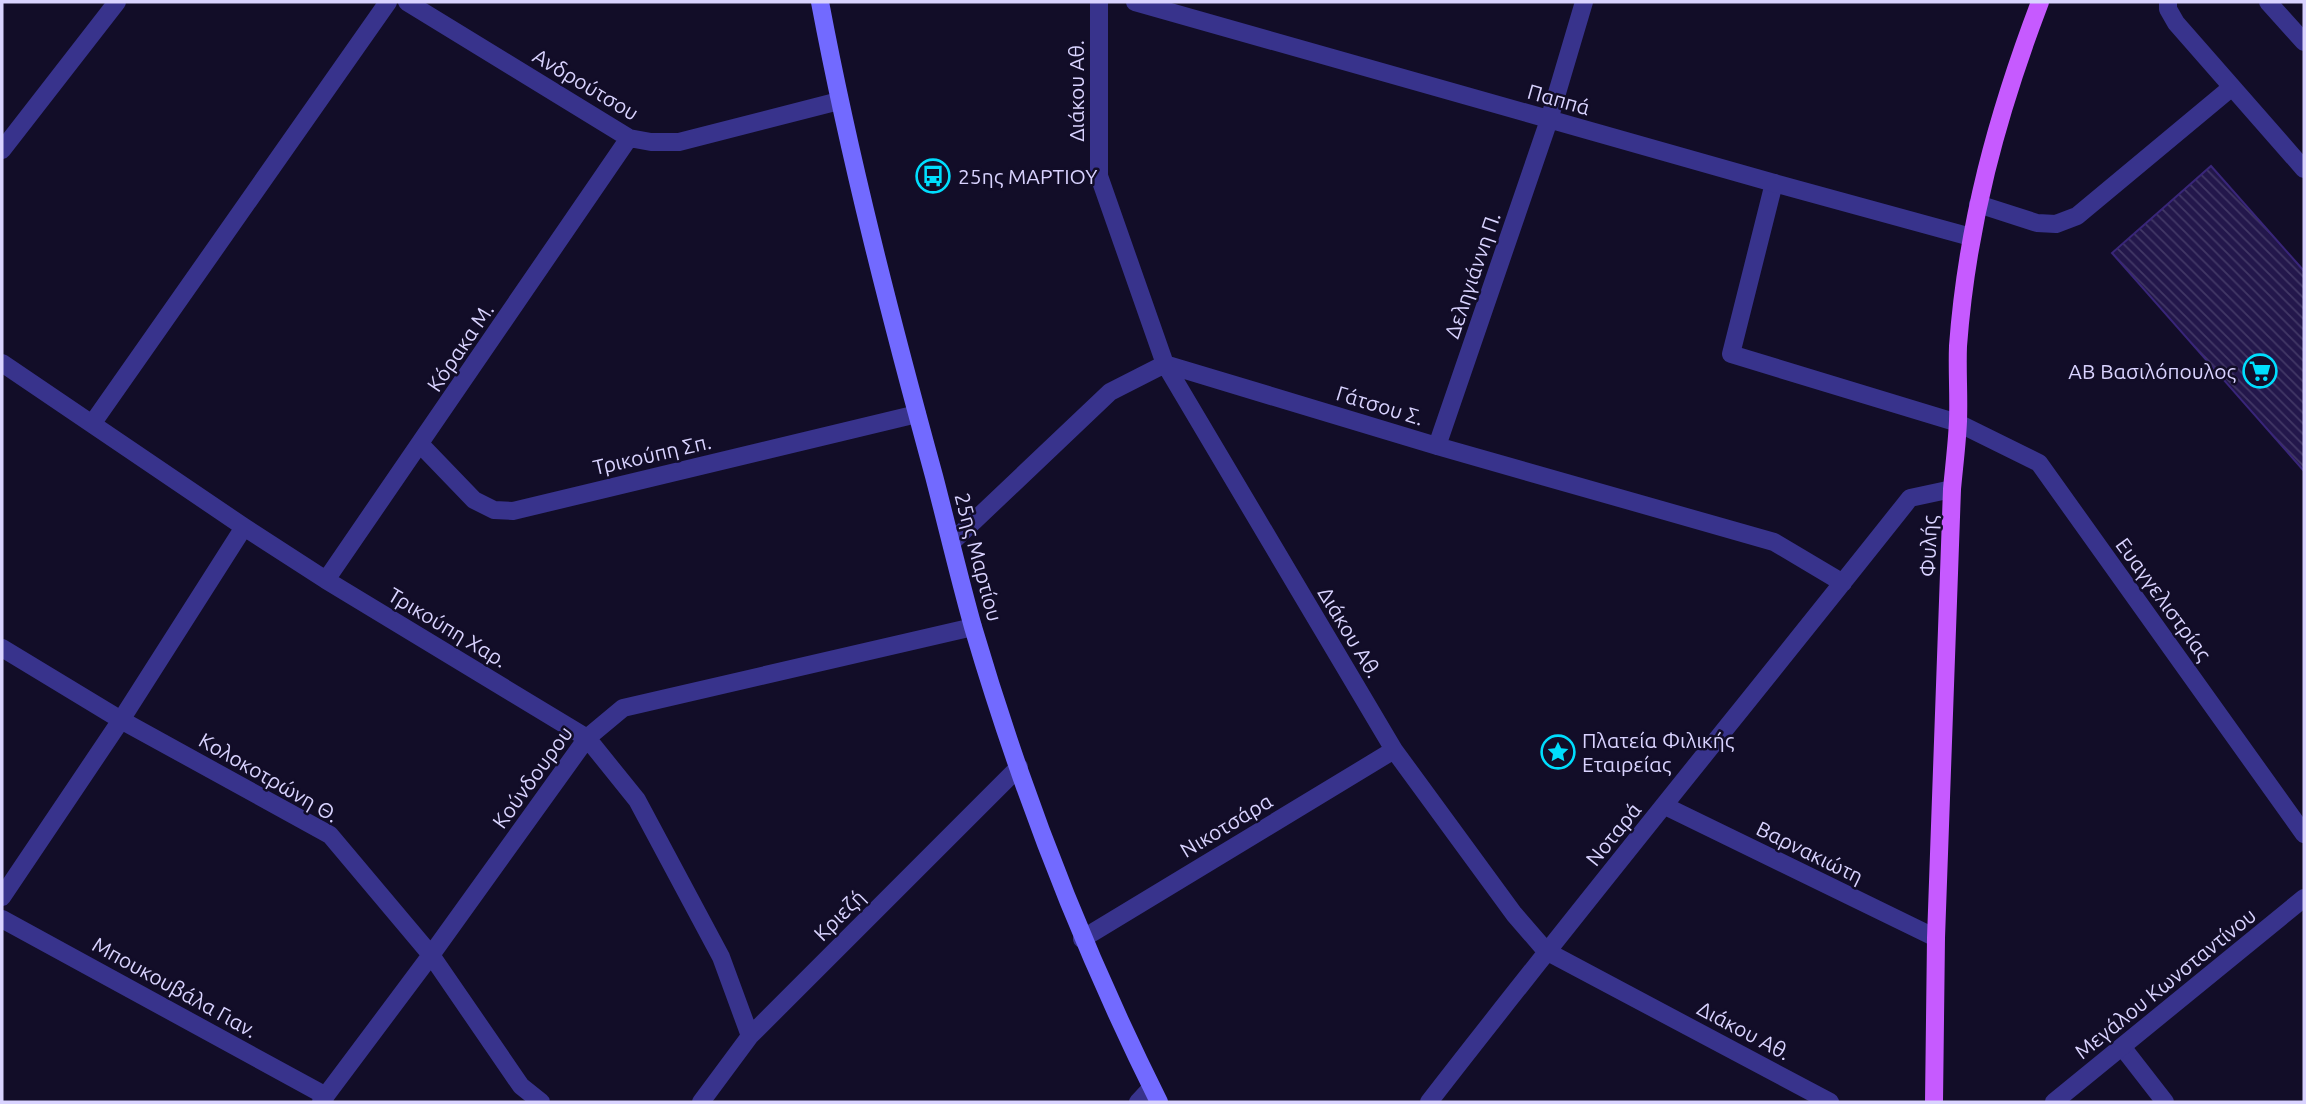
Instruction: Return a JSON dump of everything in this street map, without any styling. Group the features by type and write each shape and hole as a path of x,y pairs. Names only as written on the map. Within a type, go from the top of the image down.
{"main road":[{"name":"25ης Μαρτίου","path":"820,2 839,101 973,626 1019,768 1082,939 1155,1095"},
{"name":"Φυλής","path":"1934,1102 1936,938 1952,489 1958,424 1958,347 1971,237 1986,163 2040,2"}],"street":[{"path":"2,150 117,2"},
{"path":"92,424 388,2"},
{"name":"Ανδρούτσου","path":"407,2 629,138 652,142 679,142 839,101"},
{"name":"Διάκου Αθ.","path":"1099,2 1099,176 1165,363 1394,750 1514,914 1546,951 1830,1102"},
{"name":"Παππά","path":"1135,2 1971,237"},
{"name":"Δεληγιάννη Π.","path":"1437,446 1549,120 1584,2"},
{"path":"2168,2 2168,9 2176,23 2304,169"},
{"path":"2268,2 2304,42"},
{"path":"1978,204 2036,223 2056,223 2077,216 2232,87"},
{"name":"Κόρακα Μ.","path":"326,580 629,138"},
{"name":"Ευαγγελιστρίας","path":"1774,183 1731,354 1958,424 2039,463 2304,834"},
{"name":"Τρικούπη Χαρ.","path":"2,363 326,580 587,738 637,800 720,957 750,1036"},
{"path":"952,542 1110,392 1165,363"},
{"name":"Γάτσου Σ.","path":"1165,363 1437,446 1774,542 1843,583"},
{"name":"Τρικούπη Σπ.","path":"421,444 474,500 494,510 513,511 917,414"},
{"name":"Νοταρά","path":"1429,1102 1546,951 1910,498 1952,489"},
{"path":"2,897 121,720 244,527"},
{"name":"Κούνδουρου","path":"324,1099 587,738 623,708 973,626"},
{"name":"Κολοκοτρώνη Θ.","path":"2,648 121,720 330,835 431,955 521,1086 541,1102"},
{"name":"Νικοτσάρα","path":"1082,939 1394,750"},
{"name":"Κριεζή","path":"701,1102 750,1036 1019,768"},
{"name":"Βαρνακιώτη","path":"1665,806 1936,938"},
{"name":"Μεγάλου Κωνσταντίνου","path":"2054,1102 2304,898"},
{"name":"Μπουκουβάλα Γιαν.","path":"2,919 324,1099"},
{"path":"2123,1048 2165,1102"},
{"path":"511,1102 521,1086"},
{"path":"1138,1102 1155,1095"}],"building":[{"name":"ΑΒ Βασιλόπουλος","path":"2211,166 2304,271 2304,471 2112,253"}],"place":[{"name":"25ης ΜΑΡΤΙΟΥ","path":"933,176"},
{"name":"ΑΒ Βασιλόπουλος","path":"2260,371"},
{"name":"Πλατεία Φιλικής Εταιρείας","path":"1558,752"}]}
